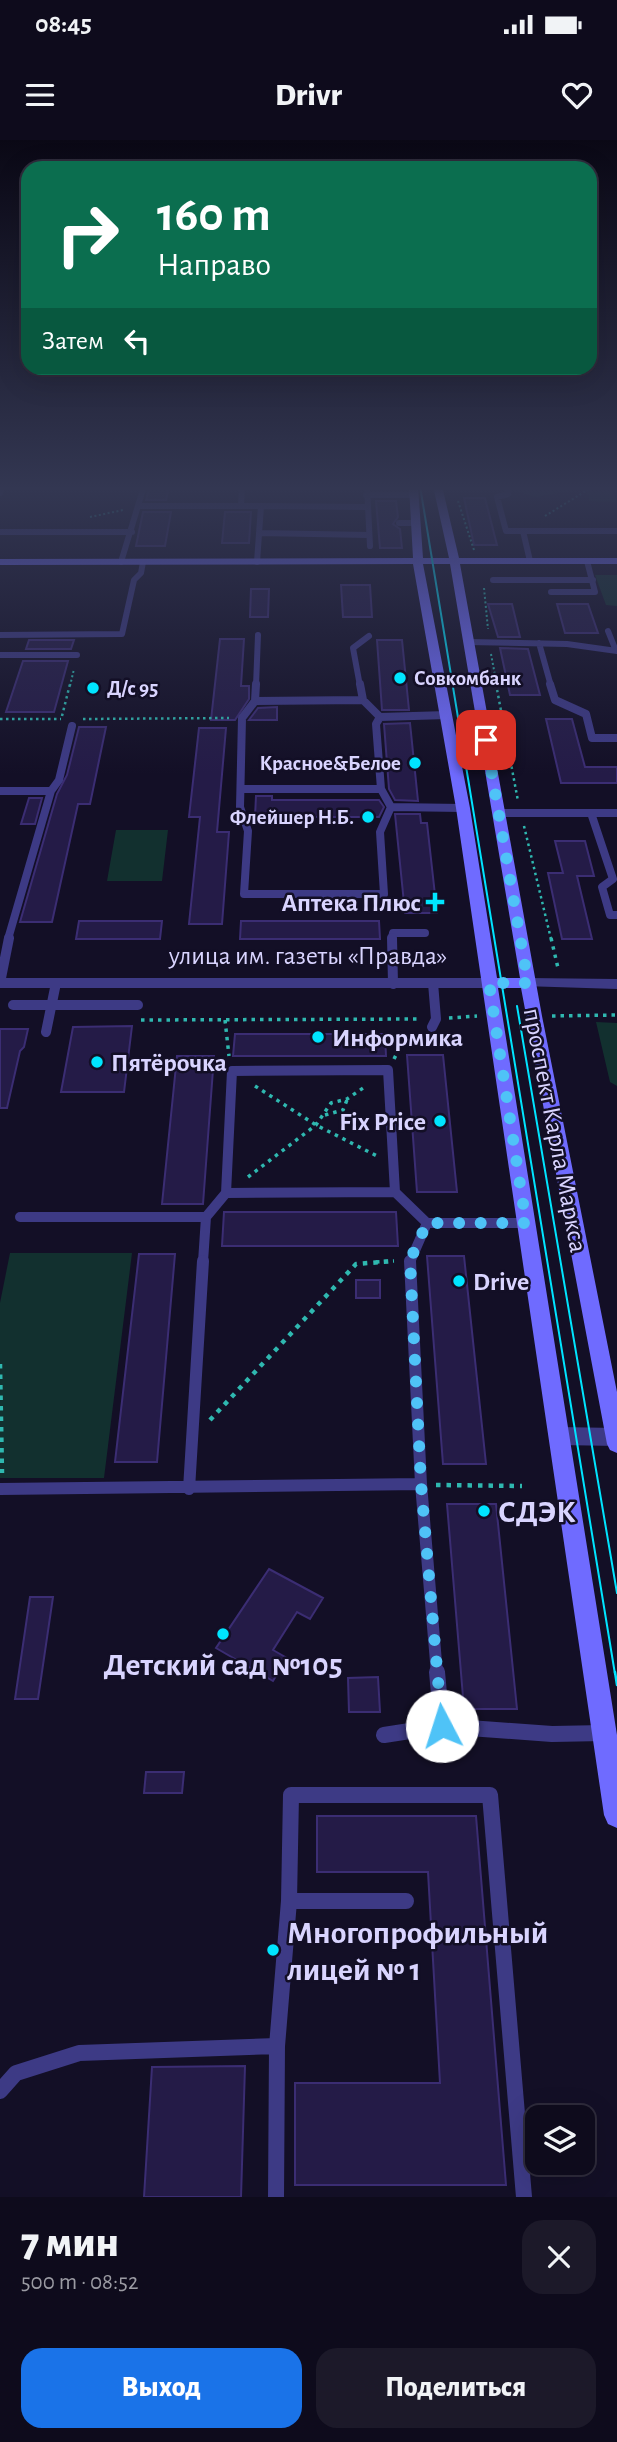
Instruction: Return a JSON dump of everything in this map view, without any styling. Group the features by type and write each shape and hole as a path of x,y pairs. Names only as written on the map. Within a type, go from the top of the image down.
{"main road":[{"name":"проспект Карла Маркса","path":"422,582 463,808 617,1815"},
{"name":"проспект Карла Маркса","path":"457,582 528,983 617,1440"},
{"name":"улица им. газеты «Правда»","path":"489,983 528,983"}],"street":[{"name":"улица им. газеты «Правда»","path":"0,983 489,983"},
{"name":"улица им. газеты «Правда»","path":"528,983 617,984"},
{"path":"559,1436 617,1440"}],"lane":[{"path":"0,635 122,634 134,582"},
{"path":"551,592 595,592 593,582"},
{"path":"608,631 617,651"},
{"path":"0,655 76,657 82,635"},
{"path":"258,635 255,701 242,718 240,807 248,831 244,894 384,894 380,832 391,807"},
{"path":"369,636 353,648 363,700 380,717 447,715"},
{"path":"468,642 539,643 617,651"},
{"path":"539,643 555,700 586,714 592,738 617,738"},
{"path":"255,701 363,700"},
{"path":"380,717 376,724 381,789 391,807"},
{"path":"0,983 13,915 51,791 59,780 72,726"},
{"path":"242,789 381,789"},
{"path":"0,791 51,791"},
{"path":"391,807 463,808"},
{"path":"499,813 617,813"},
{"path":"591,813 613,879 603,887 610,915 617,915"},
{"path":"0,915 13,915"},
{"path":"393,984 390,950 393,933 425,933"},
{"path":"46,1032 56,983"},
{"path":"433,983 434,1023"},
{"path":"13,1006 138,1006"},
{"path":"189,1489 205,1217 226,1194 232,1071 388,1070 395,1192 427,1223 526,1223"},
{"path":"226,1194 395,1192"},
{"path":"20,1217 205,1217"},
{"path":"427,1223 410,1260 421,1484 442,1726"},
{"path":"1,1489 189,1489 421,1484"},
{"path":"384,1735 442,1726 552,1734 605,1732"},
{"path":"276,2197 277,2046 289,1901 290,1795 490,1795 524,2197"},
{"path":"289,1901 406,1901"},
{"path":"0,2091 16,2073 79,2053 277,2046"}],"path":[{"path":"483,583 489,643"},
{"path":"63,719 76,657"},
{"path":"0,719 242,718"},
{"path":"63,719 72,726"},
{"path":"547,1016 617,1015"},
{"path":"130,1020 434,1023 479,1016"},
{"path":"225,1020 232,1071 316,1125 393,1164"},
{"path":"226,1194 316,1125 331,1103 347,1099 388,1070 401,1045"},
{"path":"325,1115 343,1110 347,1099"},
{"path":"192,1440 356,1264 410,1260"},
{"path":"0,1364 1,1489"},
{"path":"421,1484 522,1486"}],"green space":[{"path":"598,582 617,582 617,606 606,605"},
{"path":"116,830 168,830 162,881 107,881"},
{"path":"596,1022 617,1023 617,1086 610,1082"},
{"path":"10,1253 132,1253 104,1478 0,1478 0,1303"}],"building":[{"path":"341,585 370,585 372,617 343,617"},
{"path":"251,589 269,589 268,617 250,617"},
{"path":"488,604 512,604 520,637 498,637"},
{"path":"557,604 588,604 598,633 565,633"},
{"path":"220,639 244,639 241,686 249,686 249,699 235,720 211,720"},
{"path":"29,640 74,640 71,649 26,649"},
{"path":"377,640 402,640 409,710 382,710"},
{"path":"500,648 528,649 540,695 510,695"},
{"path":"23,661 68,661 54,712 6,712"},
{"path":"277,707 277,720 249,720 258,708"},
{"path":"546,719 572,719 585,767 617,767 617,783 561,783"},
{"path":"410,723 418,801 395,800 389,789 384,724"},
{"path":"79,727 106,727 90,804 78,804 52,922 20,922 57,794 67,775"},
{"path":"199,728 226,728 217,832 229,832 222,924 189,924 200,817 189,817"},
{"path":"256,796 272,796 272,800 379,800 384,807 379,817 255,817"},
{"path":"29,798 42,798 35,824 21,824"},
{"path":"395,814 420,814 421,823 427,823 437,913 405,913"},
{"path":"555,841 585,841 594,876 577,876 592,939 562,939 548,873 563,873"},
{"path":"79,921 162,921 160,939 76,939"},
{"path":"241,921 379,921 380,939 240,939"},
{"name":"Пятёрочка","path":"132,1026 124,1092 61,1092 73,1027"},
{"path":"0,1029 28,1029 7,1108 0,1108"},
{"path":"235,1034 385,1034 386,1056 233,1056"},
{"path":"407,1055 443,1055 457,1192 417,1192"},
{"path":"177,1056 214,1056 203,1204 162,1204"},
{"path":"224,1212 396,1212 398,1246 222,1246"},
{"path":"139,1254 175,1254 157,1462 115,1462"},
{"path":"427,1256 464,1256 486,1464 443,1464"},
{"path":"356,1280 380,1280 380,1298 356,1298"},
{"path":"447,1504 496,1504 517,1709 464,1709"},
{"path":"269,1569 323,1598 310,1619 297,1612 273,1650 287,1658 273,1681 216,1648"},
{"path":"30,1597 53,1597 38,1699 15,1699"},
{"path":"378,1677 380,1712 349,1712 348,1678"},
{"path":"146,1772 184,1772 182,1793 144,1793"},
{"path":"317,1816 476,1816 506,2185 295,2185 295,2083 440,2083 428,1872 317,1872"},
{"path":"245,2066 241,2197 144,2197 152,2067"}],"tram line":[{"path":"436,582 615,1674"},
{"path":"517,1006 617,1593"},
{"path":"615,1672 617,1685"}],"place":[{"name":"Совкомбанк","path":"400,678"},
{"name":"Д/с 95","path":"93,688"},
{"name":"Красное&Белое","path":"415,763"},
{"name":"Флейшер Н.Б.","path":"368,817"},
{"name":"Аптека Плюс","path":"435,902"},
{"name":"Информика","path":"318,1037"},
{"name":"Пятёрочка","path":"97,1062"},
{"name":"Fix Price","path":"440,1121"},
{"name":"Drive","path":"459,1281"},
{"name":"СДЭК","path":"484,1511"},
{"name":"Детский сад №105","path":"223,1634"},
{"name":"Многопрофильный лицей № 1","path":"273,1950"}],"route":[{"path":"442,1726 421,1484 410,1260 427,1223 526,1223 489,983 528,983 486,740"}]}
